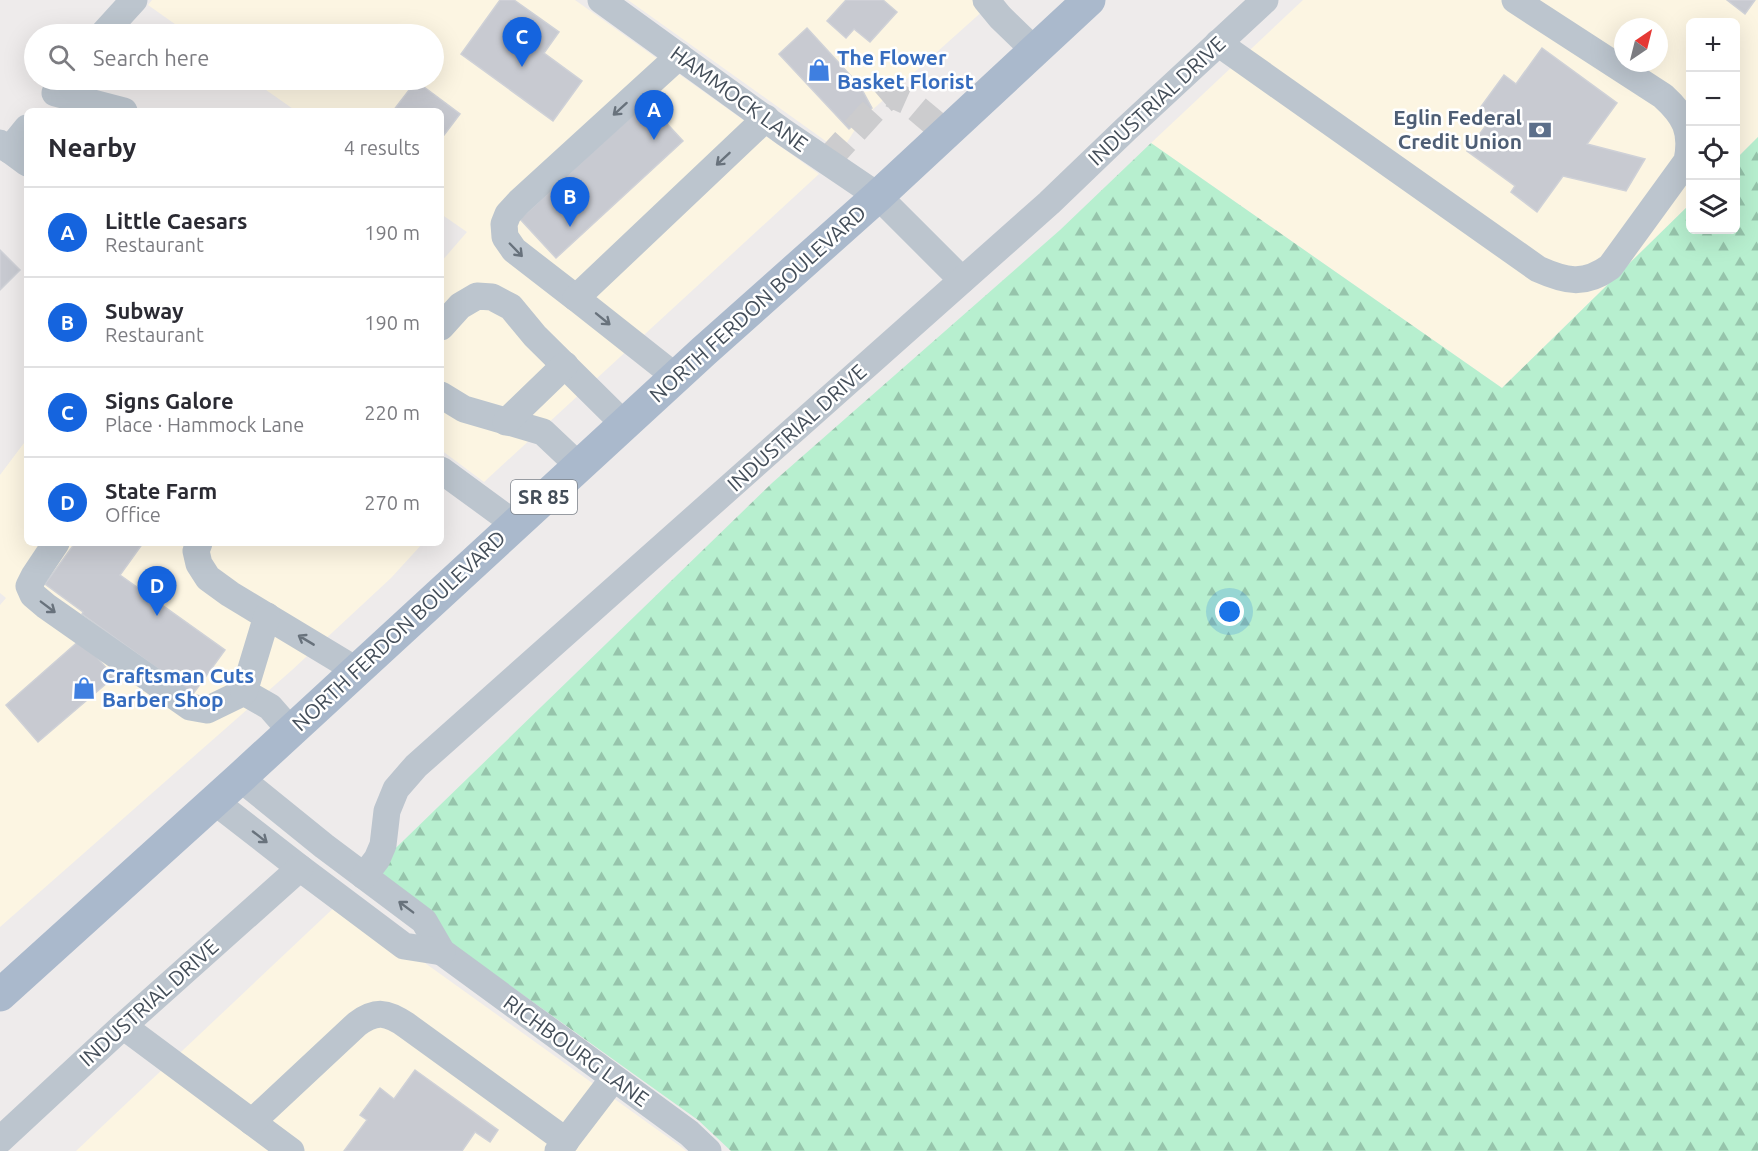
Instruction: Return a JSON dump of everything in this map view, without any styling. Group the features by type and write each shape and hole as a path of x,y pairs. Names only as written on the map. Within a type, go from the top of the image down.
{"main road":[{"name":"NORTH FERDON BOULEVARD","path":"0,995 240,778 624,424 878,196 1089,0"}],"street":[{"path":"112,24 134,0"},
{"name":"HAMMOCK LANE","path":"601,0 878,196 962,280"},
{"path":"986,0 1000,18 1035,51"},
{"name":"INDUSTRIAL DRIVE","path":"364,876 377,859 383,846 387,811 396,789 416,766 1049,203 1264,0"},
{"path":"1218,43 1538,269 1556,277 1587,280 1610,267 1687,161 1690,146 1686,125 1674,106 1663,96 1515,0"},
{"path":"676,377 514,250 505,237 504,224 508,214 527,194 679,56"},
{"path":"54,94 112,108"},
{"path":"576,298 766,118"},
{"path":"12,152 24,133"},
{"path":"444,324 460,306 477,296 492,297 511,307 535,336 624,424"},
{"path":"506,422 565,365"},
{"path":"444,398 464,410 543,432 579,466"},
{"path":"444,472 515,524"},
{"path":"54,546 29,586 33,596 190,707 207,711 244,692 267,616"},
{"path":"198,546 196,551 199,564 208,578 356,670"},
{"path":"244,692 270,707 291,731"},
{"name":"RICHBOURG LANE","path":"240,778 324,846 424,921 442,952 690,1133 708,1151"},
{"name":"RICHBOURG LANE","path":"214,801 404,946 442,952"},
{"name":"INDUSTRIAL DRIVE","path":"0,1140 123,1026 300,868"},
{"path":"252,1122 357,1024 368,1016 381,1014 394,1017 406,1025 562,1146 613,1079"},
{"path":"123,1026 291,1151"}],"shaded area":[{"path":"152,0 575,0 819,174 484,482 444,452 444,259 467,232 444,216 444,108 292,108 266,90 444,90 444,24 175,24 148,5"},
{"path":"628,0 995,0 861,120 841,152"},
{"path":"1303,0 1758,0 1758,137 1740,155 1740,18 1686,18 1686,208 1502,388 1151,143"},
{"path":"24,443 24,546 420,546 391,578 292,670 0,927 0,605 6,598 0,593 0,475"},
{"path":"340,902 680,1146 686,1151 76,1151"}],"green space":[{"path":"1758,137 1758,1151 731,1151 698,1120 442,937 370,873 772,483 1060,230 1151,143 1502,388 1686,208 1686,234 1740,234 1740,155"}],"building":[{"path":"500,0 514,0 559,32 544,53 582,81 553,121 461,54"},
{"path":"846,0 883,0 897,12 870,42 854,29 846,38 827,21"},
{"path":"1727,0 1755,0 1745,14"},
{"name":"The Flower Basket Florist","path":"807,28 860,86 872,108 849,129 779,54"},
{"name":"Eglin Federal Credit Union","path":"1542,48 1617,103 1587,144 1645,159 1626,191 1563,176 1537,212 1511,192 1515,186 1467,151 1493,116 1480,108 1504,75 1516,84"},
{"path":"409,90 428,90 460,114 444,135 444,108 395,108"},
{"path":"647,102 683,141 556,258 520,219"},
{"path":"0,250 20,270 0,290"},
{"path":"73,546 141,546 120,575 225,650 193,694 82,614 83,612 45,584"},
{"path":"81,639 114,677 38,742 6,705"},
{"path":"415,1070 498,1130 490,1142 475,1132 462,1151 344,1151 367,1120 360,1115 380,1088 394,1099"}],"tunnel":[{"path":"827,161 877,106 891,94 909,102 946,133"}],"place":[{"name":"Signs Galore","path":"522,67"},
{"name":"The Flower Basket Florist","path":"819,70"},
{"name":"Eglin Federal Credit Union","path":"1540,130"},
{"name":"Little Caesars","path":"654,140"},
{"name":"Subway","path":"570,227"},
{"name":"State Farm","path":"157,616"},
{"name":"Craftsman Cuts Barber Shop","path":"84,688"}]}
